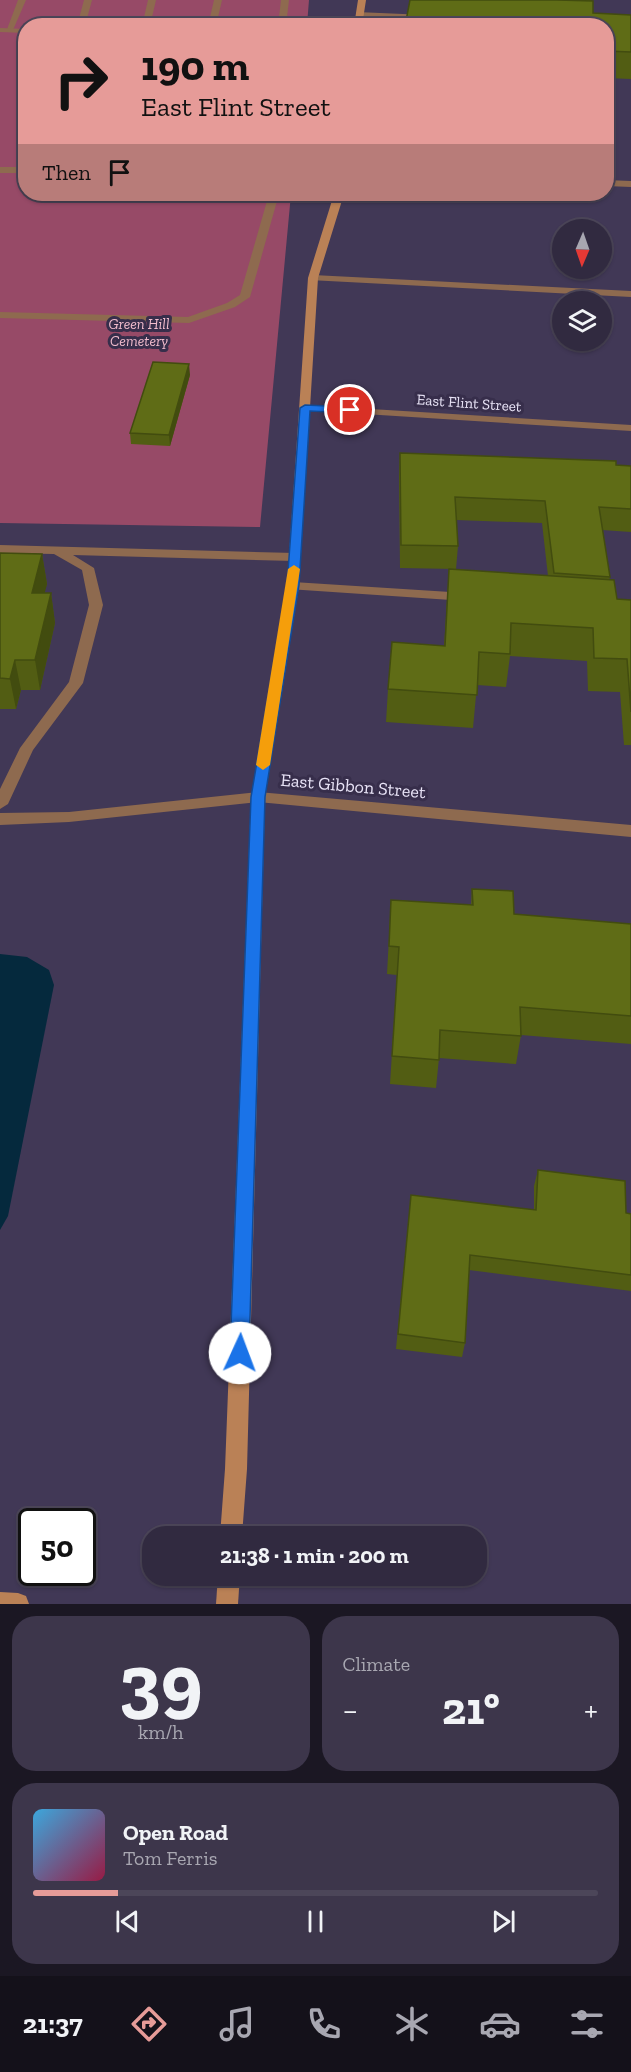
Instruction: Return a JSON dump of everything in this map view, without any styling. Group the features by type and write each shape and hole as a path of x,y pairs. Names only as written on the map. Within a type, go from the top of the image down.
{"main road":[{"path":"359,18 362,0"},
{"path":"232,1526 236,1458 258,797 293,585 313,278 337,201"},
{"path":"227,1604 228,1586"},
{"path":"0,1603 18,1604"}],"street":[{"path":"9,30 22,0"},
{"path":"83,18 88,0"},
{"path":"148,18 152,0"},
{"path":"214,18 218,0"},
{"path":"283,18 285,0"},
{"path":"360,14 433,17"},
{"path":"0,30 18,31"},
{"path":"0,170 18,171"},
{"path":"614,183 631,184"},
{"path":"0,315 189,320 231,305 245,297 272,201"},
{"path":"313,278 631,294"},
{"name":"East Flint Street","path":"305,408 631,428"},
{"path":"0,549 295,557"},
{"path":"0,804 27,748 76,683 96,605 88,568 57,551"},
{"path":"293,585 479,598"},
{"name":"East Gibbon Street","path":"0,819 69,817 258,797 631,831"}],"green space":[{"name":"Green Hill Cemetery","path":"0,0 309,0 308,18 18,18 18,201 290,201 260,527 0,523"}],"water":[{"path":"0,954 27,957 49,970 54,985 8,1216 0,1230"}],"building":[{"path":"410,0 593,1 593,13 631,15 631,52 614,51 614,18 407,18"},
{"path":"153,362 189,364 169,435 130,433"},
{"path":"400,453 616,461 616,465 631,466 631,509 599,507 610,577 554,573 545,501 455,497 458,546 401,545"},
{"path":"0,553 42,554 32,593 51,593 35,660 15,660 10,679 0,678"},
{"path":"449,569 614,580 617,599 631,600 631,712 627,659 594,658 593,628 511,623 510,654 479,652 477,695 388,689 392,642 445,646"},
{"path":"472,889 513,891 514,914 631,924 631,1016 520,1007 521,1036 440,1030 439,1060 392,1056 399,947 389,946 391,900 473,905"},
{"path":"538,1170 625,1181 626,1213 631,1214 631,1275 470,1255 465,1343 398,1334 411,1195 536,1210"}],"slow traffic":[{"path":"263,765 294,569"}],"route":[{"path":"240,1353 258,797 293,585 305,408 350,410"}]}
